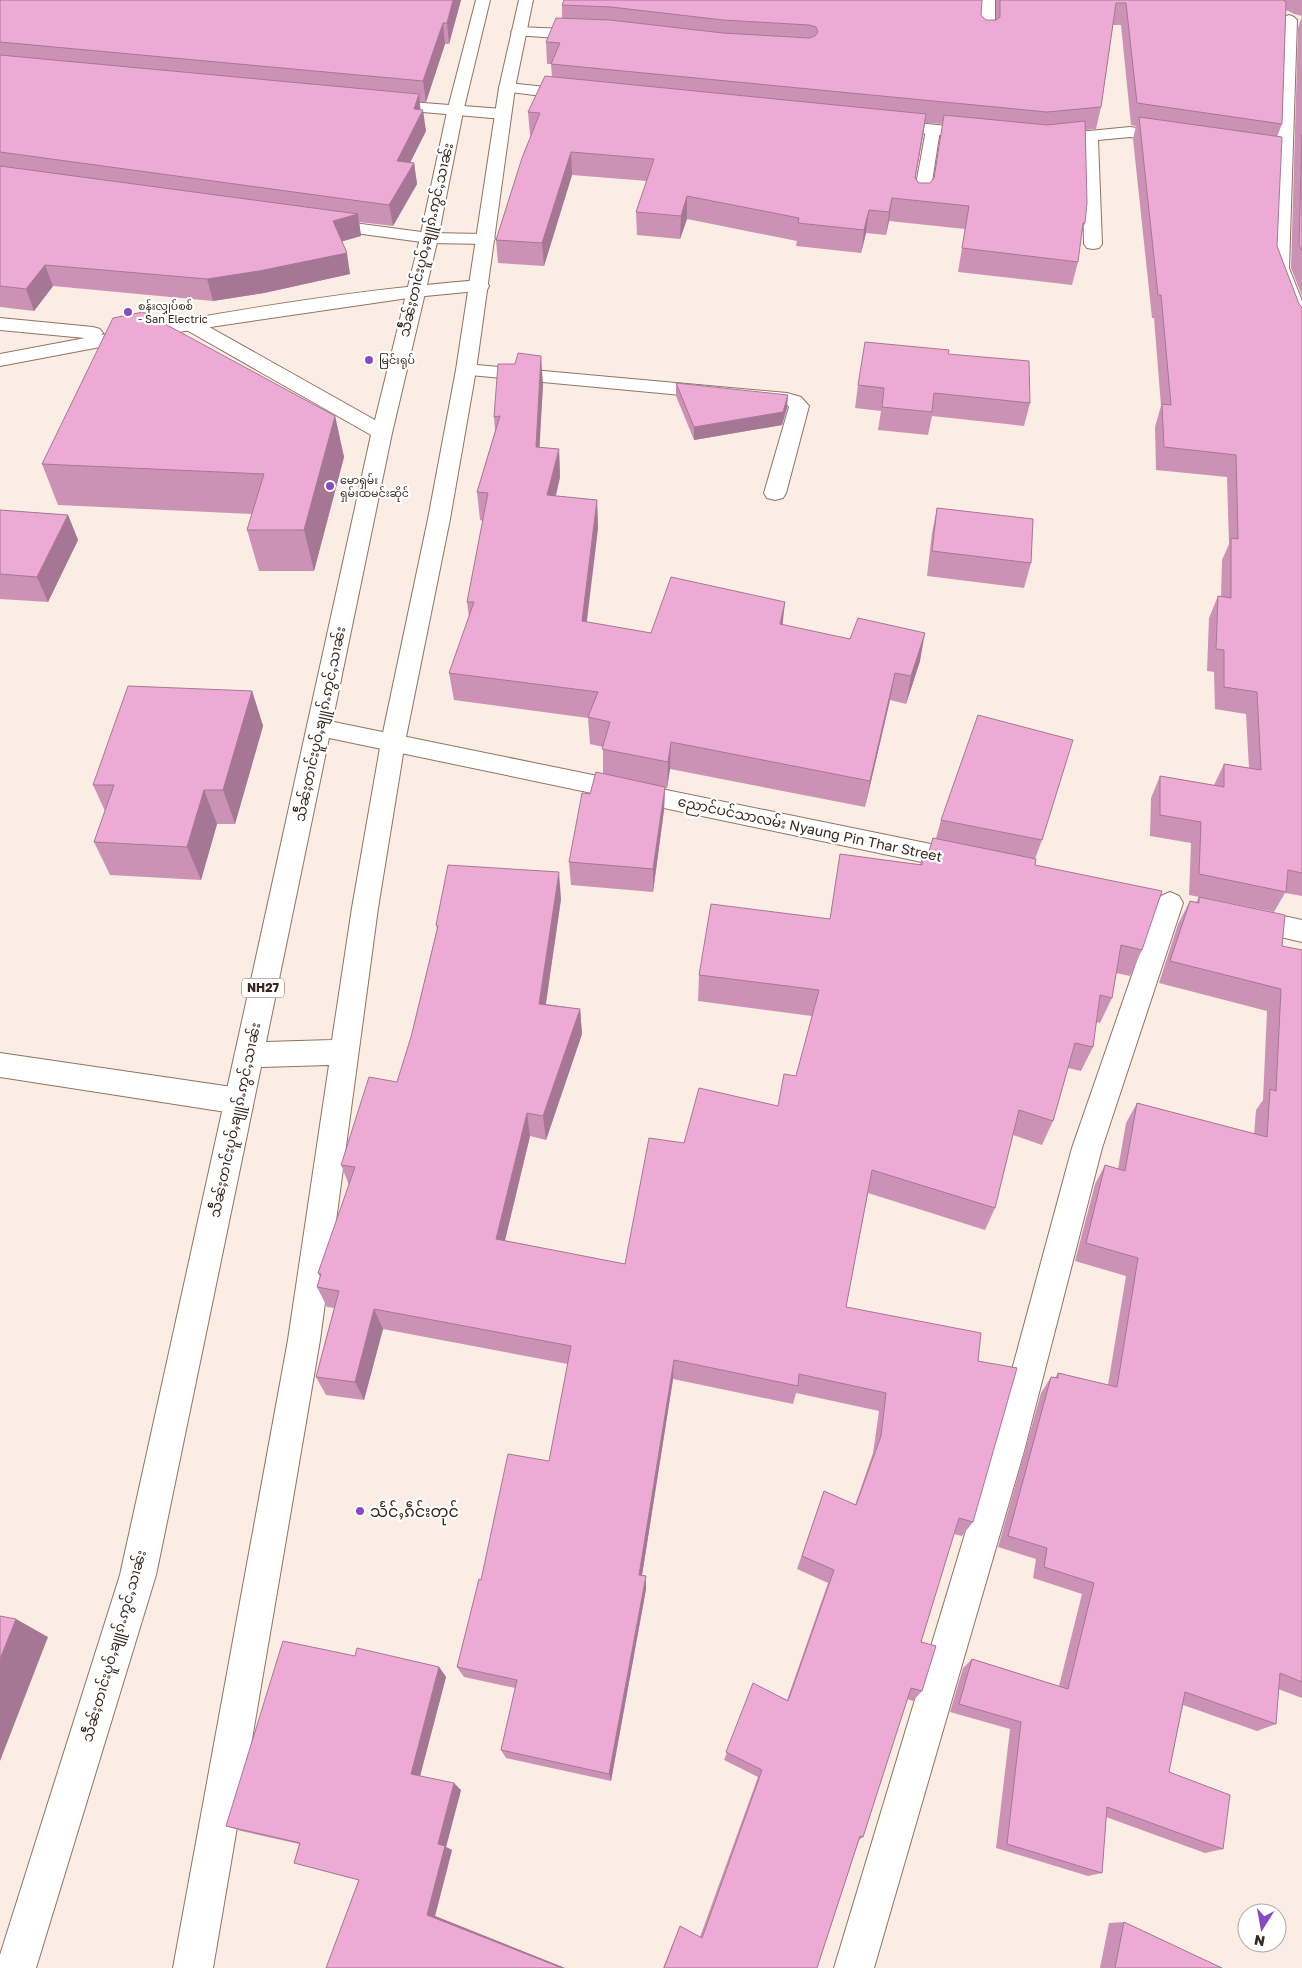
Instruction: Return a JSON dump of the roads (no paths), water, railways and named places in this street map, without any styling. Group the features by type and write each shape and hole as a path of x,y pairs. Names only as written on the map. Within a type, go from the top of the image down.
{"main road":[{"name":"သဵႅၼ်ႈတၢင်းပူဝ်ႇၶျူၵ်ႉဢွင်ႇသၢၼ်း","path":"16,1968 138,1575 382,433 415,291 430,238 455,112 483,0"},
{"path":"193,1968 304,1340 364,908 393,742 439,519 466,370 480,286 505,101 526,0"},
{"path":"987,37 988,0"},
{"path":"1289,18 1280,268 1302,326"},
{"path":"519,32 601,35"},
{"path":"366,103 455,112 505,101 586,96"},
{"path":"874,124 992,136"},
{"path":"1032,140 1130,132 1188,140"},
{"path":"1090,136 1093,244"},
{"path":"1265,152 1284,154"},
{"path":"303,221 430,238 486,239"},
{"path":"0,360 190,324 415,291 480,286"},
{"path":"0,324 125,336"},
{"path":"190,324 382,433"},
{"path":"466,370 786,399 794,402 798,406 775,492"},
{"name":"ညောင်ပင်သာလမ်း Nyaung Pin Thar Street","path":"319,728 985,865"},
{"path":"854,1968 1007,1451 1087,1148 1170,903"},
{"path":"1226,915 1302,931"},
{"path":"248,1055 344,1052"},
{"path":"0,1065 239,1101"}],"lane":[{"path":"921,201 933,130"}],"place":[{"name":"စန်းလျှပ်စစ် - San Electric","path":"128,312"},
{"name":"မြင်းရုပ်","path":"369,360"},
{"name":"မောရှမ်း ရှမ်းထမင်းဆိုင်","path":"330,486"},
{"name":"သႅင်ႇၵဵင်းတုင်","path":"360,1511"}]}
